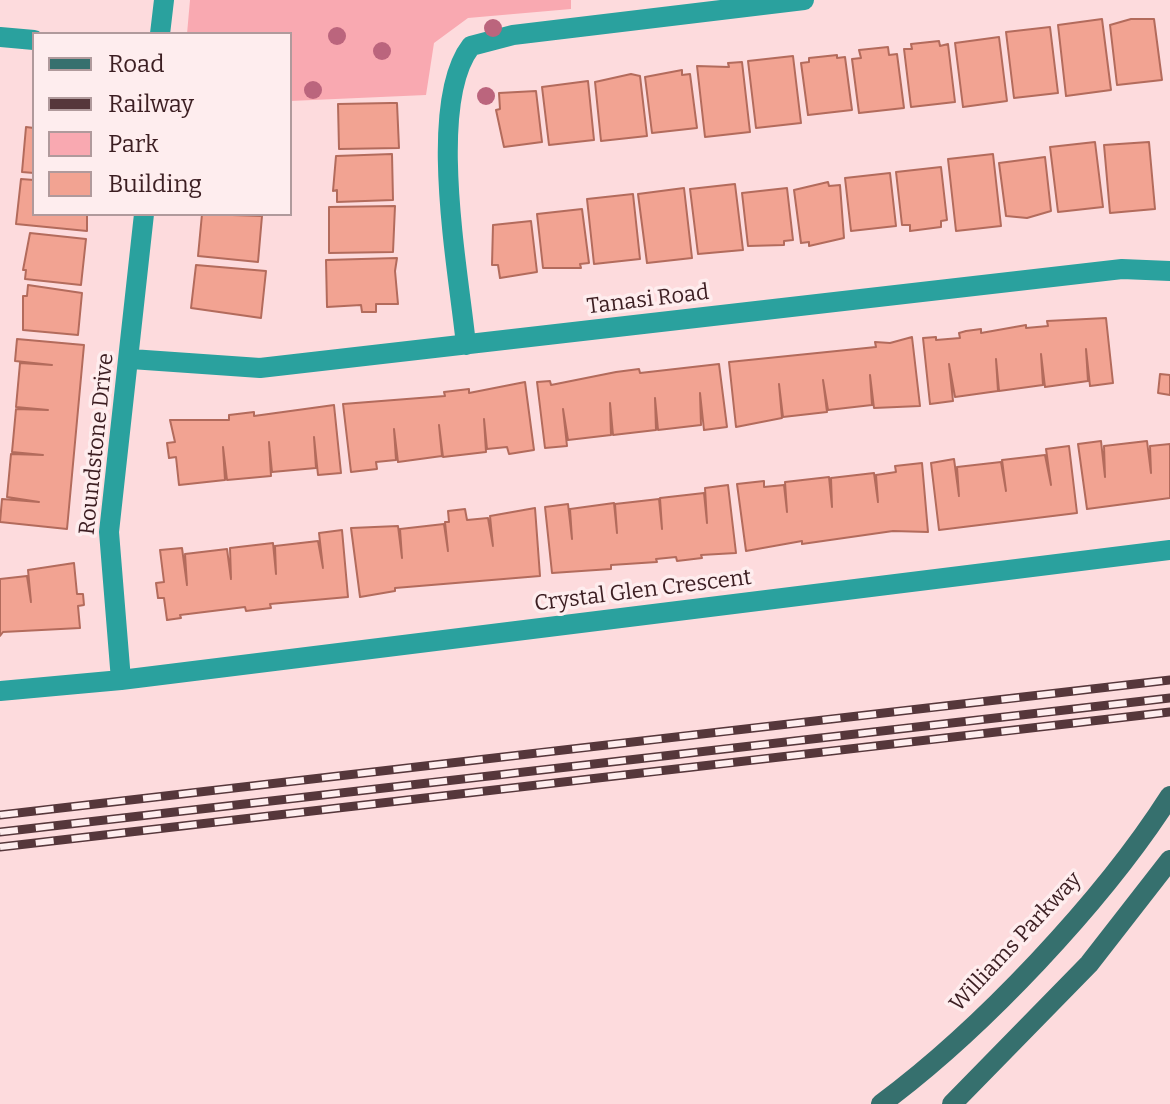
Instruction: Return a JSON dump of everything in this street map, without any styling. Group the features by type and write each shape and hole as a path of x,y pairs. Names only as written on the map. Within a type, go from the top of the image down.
{"main road":[{"name":"Williams Parkway","path":"881,1104 958,1038 1029,970 1095,894 1170,796"},
{"path":"952,1104 1018,1040 1089,964 1170,860"}],"street":[{"path":"160,32 164,0"},
{"path":"466,345 445,168 455,79 471,46 513,35 804,0"},
{"path":"0,37 32,40"},
{"name":"Roundstone Drive","path":"121,680 109,532 131,359 144,216"},
{"name":"Tanasi Road","path":"131,359 260,368 1122,269 1170,271"},
{"name":"Crystal Glen Crescent","path":"0,691 121,680 1170,550"}],"green space":[{"path":"190,0 571,0 571,9 468,18 434,43 426,95 292,101 292,32 187,32"}],"building":[{"path":"1102,19 1111,90 1066,96 1058,25"},
{"path":"1131,19 1154,19 1162,80 1117,85 1110,25"},
{"path":"1050,27 1058,93 1014,98 1006,32"},
{"path":"999,37 1007,101 963,107 955,43"},
{"path":"939,41 940,46 948,44 955,102 911,107 904,49 912,49 911,44"},
{"path":"888,47 889,55 897,54 904,108 859,113 852,59 861,58 859,50"},
{"path":"837,55 837,58 845,57 852,110 808,115 801,63 809,62 809,58"},
{"path":"793,56 801,123 756,128 748,61"},
{"path":"742,62 750,132 705,137 697,66 729,67 728,63"},
{"path":"682,70 682,75 690,74 697,128 652,133 645,77"},
{"path":"631,74 640,76 647,136 601,141 595,82"},
{"path":"588,81 594,140 549,145 542,87"},
{"path":"536,91 542,142 504,147 496,110 500,109 499,93"},
{"path":"397,103 399,148 339,149 338,104"},
{"path":"26,127 32,128 32,173 22,172"},
{"path":"1095,142 1103,207 1058,212 1050,147"},
{"path":"1149,142 1155,209 1110,213 1104,145"},
{"path":"392,154 393,200 337,202 337,190 333,191 336,156"},
{"path":"993,154 1001,226 956,231 948,159"},
{"path":"1045,157 1051,211 1027,218 1006,216 999,163"},
{"path":"941,167 947,220 941,221 941,227 910,231 910,225 902,225 896,172"},
{"path":"890,173 896,226 851,231 845,178"},
{"path":"21,179 32,180 32,216 87,216 87,231 16,224"},
{"path":"828,182 829,186 840,185 844,238 809,246 809,242 801,243 794,190"},
{"path":"735,184 743,250 698,254 690,189"},
{"path":"684,188 692,258 647,263 638,194"},
{"path":"787,188 793,240 784,241 784,245 748,246 742,193"},
{"path":"633,194 640,259 594,264 587,199"},
{"path":"395,206 393,252 329,253 329,207"},
{"path":"582,209 589,263 580,264 581,268 543,268 537,214"},
{"path":"202,216 262,216 258,262 198,256"},
{"path":"531,221 537,272 500,278 498,265 492,265 493,225"},
{"path":"30,233 86,239 81,285 25,279 26,270 23,270"},
{"path":"397,258 398,304 376,304 376,312 362,312 361,305 327,307 326,260"},
{"path":"196,265 266,271 261,318 191,308"},
{"path":"28,285 82,293 78,335 23,330 23,296 27,296"},
{"path":"1106,318 1113,383 1090,386 1086,349 1088,381 1045,387 1041,354 1043,385 999,391 996,359 998,391 955,397 949,364 953,401 930,404 923,338 960,338 959,333 966,331 981,329 981,333 1026,325 1026,328 1048,326 1047,321"},
{"path":"912,337 920,406 874,408 870,375 872,405 828,410 823,380 827,412 783,417 779,384 782,418 736,427 729,362 876,347 875,342 890,343"},
{"path":"17,339 84,345 67,529 0,522 2,499 39,502 7,497 11,454 43,455 12,452 16,409 48,410 16,407 20,363 52,365 15,361"},
{"path":"719,364 727,427 704,430 700,393 701,425 658,430 655,398 656,430 613,435 610,403 611,435 568,440 563,409 567,446 545,448 537,382 550,381 551,385 639,369 640,373"},
{"path":"1160,374 1170,375 1170,395 1158,393"},
{"path":"525,382 534,450 509,454 507,447 487,449 484,419 486,452 443,457 439,425 442,456 398,462 394,429 396,460 376,462 377,469 351,472 343,404 445,396 444,392 469,389 469,393"},
{"path":"334,405 341,473 318,475 314,437 316,468 272,472 269,442 271,476 227,480 223,447 225,480 179,485 176,457 169,458 167,443 175,442 170,420 229,420 229,415 254,412 254,416"},
{"path":"1101,441 1105,477 1104,446 1147,441 1151,473 1150,446 1170,444 1170,498 1087,509 1078,444"},
{"path":"1069,446 1077,513 939,530 931,463 954,459 959,496 957,467 1001,462 1006,491 1002,460 1045,455 1051,485 1046,449"},
{"path":"922,463 928,532 893,531 746,551 737,484 764,481 764,487 784,485 787,512 785,482 829,477 832,507 831,478 874,473 878,502 876,475 896,472 895,466"},
{"path":"728,485 736,553 701,555 702,558 677,561 676,557 656,559 657,562 611,565 611,569 552,573 545,507 568,504 572,539 570,509 614,503 617,533 615,504 659,499 662,529 660,498 704,493 707,523 705,488"},
{"path":"535,508 540,576 395,588 395,591 360,597 351,528 398,526 402,558 400,529 444,524 448,551 445,522 449,522 448,511 465,509 467,520 488,518 493,546 490,516"},
{"path":"342,530 348,597 270,604 271,608 246,611 245,607 180,615 181,618 167,620 164,598 158,598 156,583 164,582 160,550 182,548 187,585 185,554 227,549 231,579 230,548 273,543 276,574 275,546 318,541 323,568 319,533"},
{"path":"74,563 77,594 83,594 84,605 78,606 80,628 3,632 0,636 0,579 27,576 31,602 28,570"}],"railway":[{"path":"0,815 1170,680"},
{"path":"0,832 1170,698"},
{"path":"0,847 1170,712"}]}
